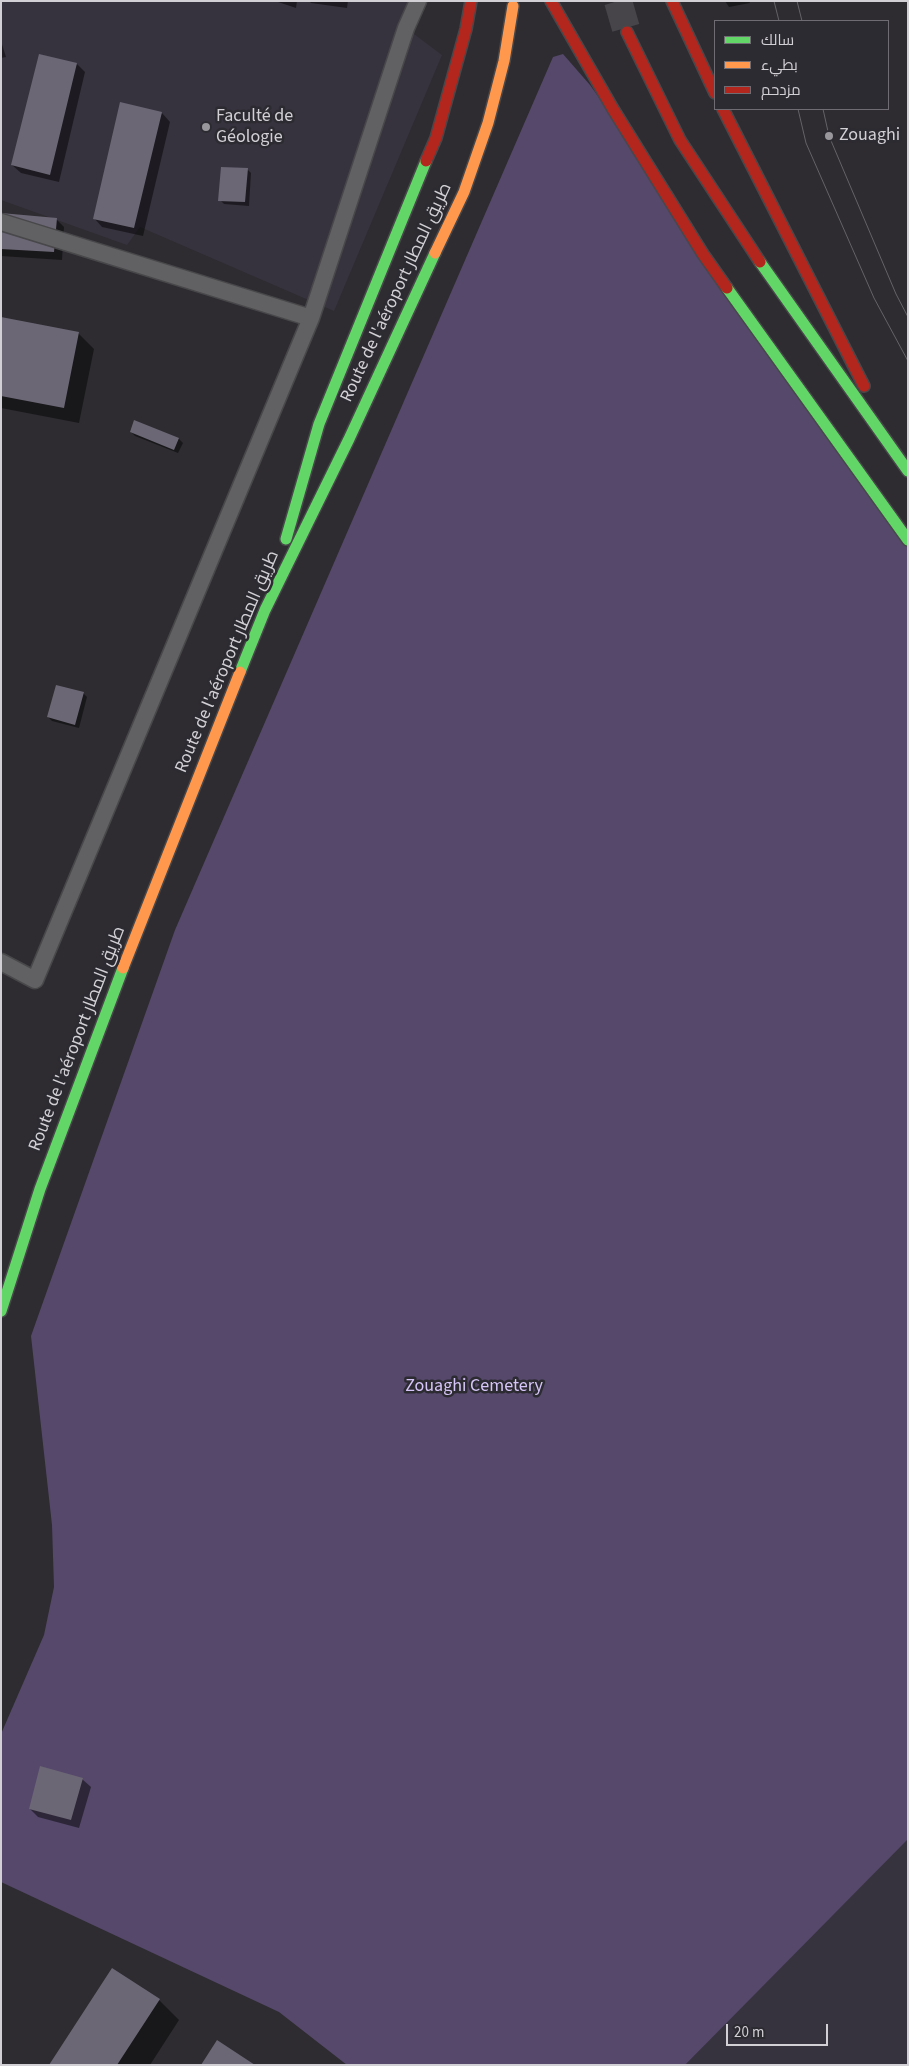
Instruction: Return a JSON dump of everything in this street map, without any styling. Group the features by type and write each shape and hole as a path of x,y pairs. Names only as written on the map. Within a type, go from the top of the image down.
{"highway":[{"path":"265,610 319,424 436,138 466,29 471,1"},
{"path":"551,1 613,109 702,254 908,540"},
{"path":"672,1 714,91"},
{"name":"Route de l'aéroport طريق المطار","path":"1,1311 40,1189 114,991 265,610 349,439 464,192 488,123 504,61 513,6"},
{"path":"627,32 680,140 775,285 907,470"},
{"path":"724,110 907,470"}],"lane":[{"path":"1,962 36,980 311,318 406,28 418,1"},
{"path":"1,222 311,318"}],"shaded area":[{"name":"Faculté de Géologie","path":"1,1 410,1 406,28 442,55 334,311 140,227 127,245 1,200"},
{"path":"908,1839 908,2065 685,2065 898,1848"}],"green space":[{"name":"Zouaghi Cemetery","path":"563,54 590,85 908,530 908,1839 685,2065 347,2065 279,2012 1,1882 1,1734 44,1635 54,1587 52,1525 31,1336 175,930 553,57"}],"building":[{"path":"39,54 77,63 50,175 11,165"},
{"path":"120,102 162,112 134,228 93,219"},
{"path":"221,167 248,168 245,202 218,201"},
{"path":"1,213 57,218 54,252 1,249"},
{"path":"1,317 79,332 64,408 1,396"},
{"path":"134,420 179,438 174,450 130,432"},
{"path":"56,685 84,692 75,725 47,717"},
{"path":"40,1766 83,1778 71,1820 29,1809"},
{"path":"112,1968 160,1999 117,2065 49,2065"},
{"path":"217,2040 255,2065 201,2065"}],"tunnel":[{"path":"618,1 627,32"}],"tram line":[{"path":"774,1 779,20"},
{"path":"797,1 802,20"},
{"path":"798,110 806,143 874,298 908,361"},
{"path":"823,110 829,136 896,294 908,317"}],"traffic: fast":[{"path":"286,539 319,424 426,161"},
{"path":"240,672 265,610 349,439 435,253"},
{"path":"760,262 908,471"},
{"path":"727,288 908,540"},
{"path":"1,1311 40,1189 123,968"}],"traffic: slow":[{"path":"435,253 464,192 488,123 504,61 513,6"},
{"path":"123,968 240,672"}],"traffic: jam":[{"path":"426,161 436,138 466,29 471,1"},
{"path":"551,1 613,109 703,254 727,288"},
{"path":"672,1 714,91"},
{"path":"627,32 680,140 760,262"},
{"path":"724,110 864,386"}],"place":[{"name":"Faculté de Géologie","path":"206,127"},
{"name":"Zouaghi","path":"829,136"}]}
